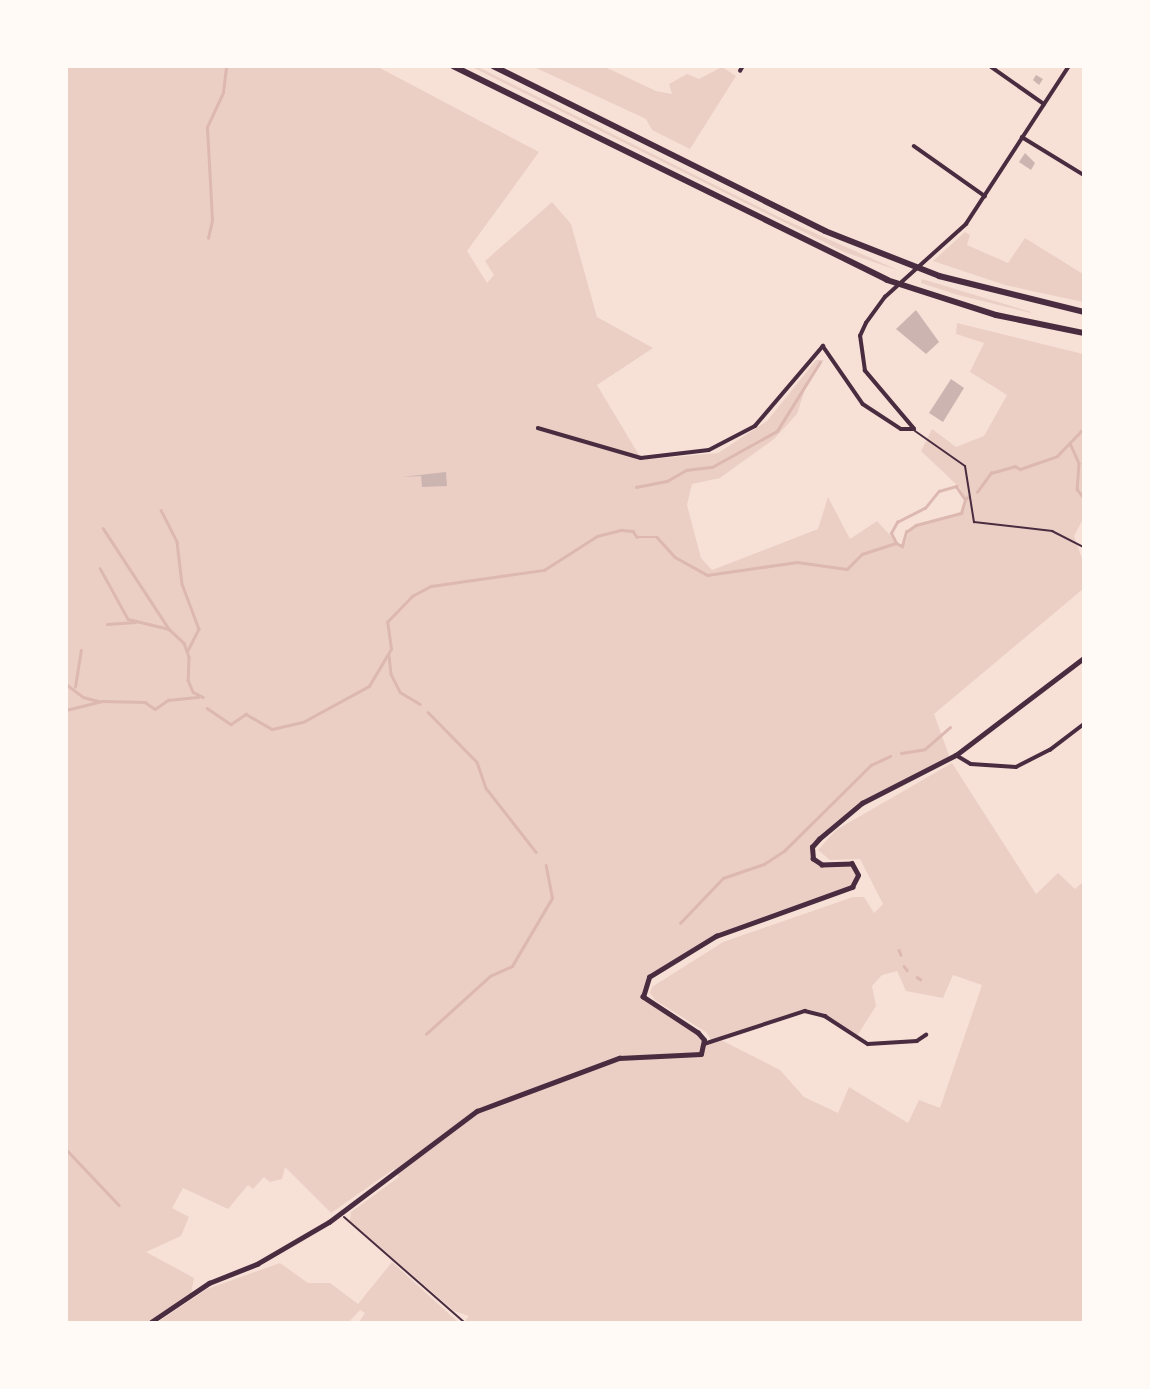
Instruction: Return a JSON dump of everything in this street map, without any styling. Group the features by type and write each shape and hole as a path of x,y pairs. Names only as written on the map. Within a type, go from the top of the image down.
{"highway":[{"path":"453,66 887,280 996,315 1083,333"},
{"path":"493,66 771,205 901,262 939,276 1083,312"}],"street":[{"path":"990,66 1044,104"},
{"path":"914,429 865,370 860,336 885,297 966,224 1069,66"},
{"path":"1022,137 1083,175"},
{"path":"914,146 985,196"},
{"path":"538,428 640,458 709,450 755,426 823,346 863,404 901,429 914,429"},
{"path":"704,1044 698,1033 643,997 649,977 716,936 852,887 857,880 855,866 819,864 812,856 815,843 862,803 956,755 1083,658"},
{"path":"956,755 971,764 1016,767 1050,750 1083,724"},
{"path":"151,1322 209,1283 257,1264 342,1214 477,1111 619,1058 639,1054 695,1057 704,1044 805,1011 825,1016 868,1044 886,1045 926,1035"}],"lane":[{"path":"914,429 965,466 974,522 1052,531 1083,547"}],"path":[{"path":"342,1214 464,1322"}],"shaded area":[{"path":"66,67 378,67 539,152 467,251 487,283 494,275 485,261 552,202 571,224 597,317 653,348 597,385 642,460 718,453 767,421 816,360 824,360 807,383 797,414 774,439 720,478 692,484 687,505 701,558 712,570 818,529 828,497 850,539 877,521 899,545 905,543 911,527 961,513 965,499 960,488 921,451 932,429 956,447 984,436 1007,395 970,372 984,343 956,334 957,323 1083,354 1083,519 1074,536 1083,561 1083,589 934,714 950,758 862,803 815,843 812,856 819,864 848,863 857,869 855,884 735,927 649,977 642,991 643,997 698,1033 705,1043 712,1041 706,1032 655,1000 650,993 652,987 723,942 853,897 864,897 874,913 883,904 860,859 830,860 818,850 836,830 952,763 1036,894 1058,873 1075,889 1083,882 1083,1322 464,1322 469,1316 454,1311 350,1221 351,1212 399,1177 394,1169 331,1213 285,1167 282,1179 270,1182 264,1177 253,1189 248,1185 228,1209 183,1188 172,1208 189,1217 181,1236 146,1252 194,1278 191,1294 172,1310 151,1322 67,1322","holes":["897,971 906,991 943,998 953,975 982,985 940,1108 919,1100 908,1123 849,1087 838,1113 804,1097 780,1070 719,1039 807,1009 823,1013 857,1036 876,1006 872,986 882,975"]},
{"path":"472,67 478,67 783,219 900,271 844,252"},
{"path":"534,67 605,67 656,91 672,94 669,84 687,74 699,79 722,67 736,76 690,149 652,130 646,119"},
{"path":"965,232 970,235 967,245 1008,263 1025,238 1083,274 1083,302 1005,285 933,261"},
{"path":"922,279 1031,313 958,295 921,283"},
{"path":"392,1262 458,1322 359,1322 365,1313 360,1310 349,1322 158,1322 207,1289 280,1263 308,1283 330,1283 358,1304"}],"building":[{"path":"1036,75 1043,79 1039,85 1033,80"},
{"path":"1025,153 1035,163 1031,170 1019,162"},
{"path":"916,310 939,342 926,354 896,329"},
{"path":"951,379 964,388 943,422 929,413"},
{"path":"446,472 447,486 422,487 421,476 402,477"}],"waterway":[{"path":"208,238 212,220 207,127 223,92 226,66"},
{"path":"636,487 667,481 686,470 712,467 777,431 820,362"},
{"path":"977,492 991,473 1015,466 1020,469 1057,456 1084,428"},
{"path":"1070,443 1079,463 1077,489 1084,498"},
{"path":"896,543 891,533 897,522 925,508 939,491 956,486 965,499 968,497"},
{"path":"896,543 902,546 906,532 916,525 961,513 965,500"},
{"path":"161,510 177,542 182,584 199,629 188,651"},
{"path":"103,528 169,629 184,643 189,657 188,680 193,692 203,697"},
{"path":"207,708 231,724 246,714 272,729 303,722 369,686 391,649 387,622 412,596 431,586 544,570 597,536 621,530 633,531 637,537 657,537 675,557 707,575 797,562 847,569 862,554 896,543"},
{"path":"100,568 128,619 169,629"},
{"path":"107,624 135,622"},
{"path":"75,687 81,650"},
{"path":"389,655 391,674 400,692 420,704"},
{"path":"66,684 83,697 98,701"},
{"path":"66,710 102,701 145,702 155,709 168,700 199,697"},
{"path":"428,712 477,762 486,788 536,852"},
{"path":"901,753 925,749 950,727"},
{"path":"680,923 723,878 764,864 784,851 871,765 890,756"},
{"path":"426,1034 490,976 512,966 552,898 546,866"},
{"path":"899,950 901,955"},
{"path":"904,966 907,970"},
{"path":"66,1149 119,1205"}]}
